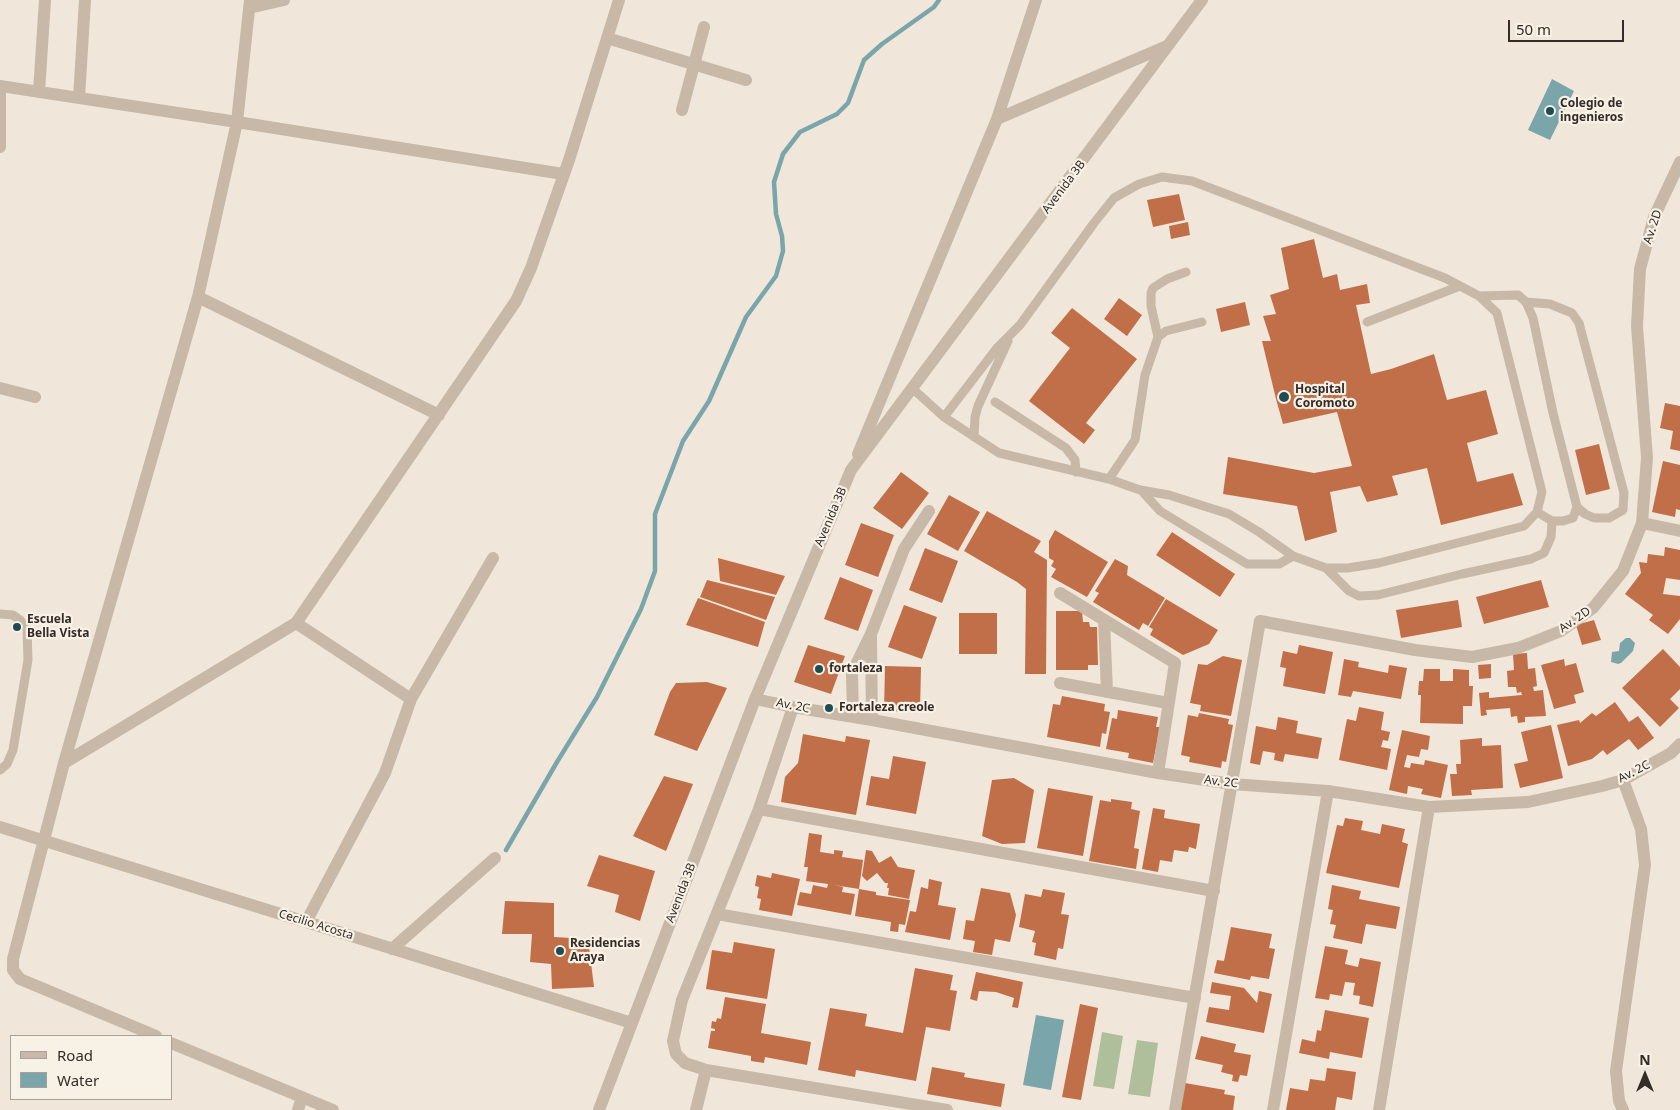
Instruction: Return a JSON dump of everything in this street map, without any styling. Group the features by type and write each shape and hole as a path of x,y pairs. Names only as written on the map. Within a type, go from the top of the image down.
{"street":[{"path":"39,92 45,0"},
{"path":"79,98 85,0"},
{"path":"154,1035 20,980 13,970 13,959 64,763 198,297 238,122 250,4 284,0"},
{"path":"64,763 296,623 516,301 531,268 619,0"},
{"path":"851,470 997,119 1036,0"},
{"name":"Avenida 3B","path":"599,1110 755,699 851,470 1168,46 1198,2"},
{"path":"682,110 704,27"},
{"path":"607,38 746,80"},
{"path":"997,119 1168,46"},
{"path":"0,147 0,86 563,174"},
{"name":"Av. 2D","path":"1232,784 1260,621 1415,650 1472,657 1518,648 1560,631 1593,608 1623,571 1642,523 1647,458 1637,326 1640,269 1654,217 1680,162"},
{"path":"198,297 310,353 440,414"},
{"path":"0,388 35,397"},
{"path":"853,717 852,673 871,634 904,549 929,511"},
{"path":"1642,523 1680,531"},
{"path":"306,922 385,773 411,699 494,558"},
{"path":"1060,593 1175,663 1158,773"},
{"path":"1104,620 1107,692"},
{"path":"296,623 411,699"},
{"path":"871,634 872,720"},
{"path":"1060,684 1168,703"},
{"name":"Av. 2C","path":"755,699 1158,773 1232,784 1328,791 1429,807 1528,802 1623,780 1671,753 1680,744"},
{"path":"793,707 759,809 682,1000 673,1041 676,1054 685,1063 706,1070 947,1110"},
{"path":"1623,780 1640,828 1645,865 1616,1071 1619,1101 1623,1110"},
{"path":"1175,1110 1232,784"},
{"path":"1273,1110 1328,791"},
{"path":"1379,1110 1429,807"},
{"path":"759,809 1214,891"},
{"name":"Cecilio Acosta","path":"0,827 632,1023"},
{"path":"392,949 495,858"},
{"path":"717,914 1195,998"},
{"path":"172,1043 333,1110"},
{"path":"696,1110 706,1070"},
{"path":"298,1110 302,1097"}],"lane":[{"path":"913,389 944,417 1000,453 1109,479 1140,490 1169,495 1229,514 1293,556 1326,568 1348,568 1379,563 1524,526 1537,512 1542,492 1497,313 1479,296 1445,278 1192,181 1162,177 1139,184 1114,198 1020,325 981,367 944,417"},
{"path":"1109,479 1135,440 1145,375 1158,337 1151,306 1153,288 1167,279 1186,272"},
{"path":"1367,322 1460,286"},
{"path":"1479,296 1518,295 1526,302 1533,318 1553,413 1577,506 1585,514 1594,518 1610,518 1623,510 1624,493 1579,323 1572,313 1550,304 1526,302"},
{"path":"1158,337 1166,331 1202,322"},
{"path":"974,438 975,417 978,406 1012,334"},
{"path":"995,402 1066,448 1075,460 1076,472"},
{"path":"1140,490 1160,511 1247,564 1279,564 1293,556"},
{"path":"1537,512 1552,521 1563,522 1573,518 1577,506"},
{"path":"1326,568 1349,591 1359,596 1378,595 1531,559 1544,553 1551,537 1552,521"},
{"path":"0,614 13,615 27,628 28,660 14,750 7,764 0,770"}],"green space":[{"path":"1102,1032 1123,1036 1114,1089 1093,1086"},
{"path":"1137,1040 1158,1043 1150,1097 1128,1094"}],"water":[{"path":"1552,79 1574,91 1550,140 1528,130"},
{"path":"1626,638 1630,638 1635,643 1633,651 1621,663 1611,662 1612,652 1619,651 1620,643"},
{"path":"1036,1015 1064,1020 1051,1090 1023,1085"}],"building":[{"path":"1179,194 1185,220 1153,227 1147,200"},
{"path":"1188,222 1190,235 1171,239 1169,226"},
{"name":"Hospital Coromoto","path":"1314,239 1323,278 1337,274 1340,290 1367,284 1370,303 1356,305 1371,374 1434,354 1447,400 1486,390 1498,434 1467,443 1477,482 1513,473 1523,505 1441,525 1427,468 1392,476 1398,495 1367,502 1360,486 1330,492 1337,532 1305,541 1297,506 1223,494 1228,457 1314,473 1352,466 1337,412 1283,424 1262,341 1271,341 1263,316 1276,314 1270,295 1289,289 1281,248"},
{"path":"1119,298 1142,315 1127,336 1104,319"},
{"path":"1245,302 1250,325 1221,332 1216,309"},
{"path":"1072,308 1137,359 1086,423 1095,430 1084,444 1029,401 1070,348 1051,333"},
{"path":"1665,403 1680,406 1680,451 1670,449 1673,431 1660,428"},
{"path":"1599,444 1610,489 1586,495 1575,450"},
{"path":"1663,461 1680,465 1680,510 1676,509 1675,517 1652,512"},
{"path":"901,472 929,493 902,529 873,508"},
{"path":"949,495 980,512 958,551 927,534"},
{"path":"987,511 1041,541 1034,552 1047,560 1046,674 1025,674 1026,589 964,551"},
{"path":"861,523 894,535 878,577 845,565"},
{"path":"1055,530 1108,562 1087,597 1051,577 1056,569 1051,566 1054,561 1049,558 1049,541"},
{"path":"1172,532 1235,574 1220,597 1156,555"},
{"path":"1665,547 1680,550 1680,580 1666,578 1663,594 1680,596 1680,619 1668,634 1649,620 1653,615 1625,594 1641,573 1639,562 1647,563 1648,554 1664,556"},
{"path":"925,548 958,561 942,603 909,590"},
{"path":"718,558 785,576 776,595 720,581"},
{"path":"1115,559 1128,566 1127,575 1165,598 1148,626 1143,623 1139,630 1093,602 1099,593 1095,591"},
{"path":"840,577 873,590 858,631 824,619"},
{"path":"707,580 775,597 766,620 700,597"},
{"path":"1541,580 1549,607 1484,624 1476,597"},
{"path":"698,598 765,622 758,647 686,625"},
{"path":"1166,599 1218,630 1209,644 1183,655 1150,635 1153,629 1149,627"},
{"path":"1458,600 1462,627 1401,638 1396,610"},
{"path":"904,605 937,617 922,659 888,647"},
{"path":"1056,611 1082,611 1083,622 1089,622 1090,627 1097,627 1098,665 1088,665 1088,670 1056,670"},
{"path":"959,613 997,613 997,654 959,654"},
{"path":"1594,620 1601,640 1582,645 1576,625"},
{"name":"fortaleza","path":"808,645 845,656 831,694 794,682"},
{"path":"1299,645 1333,652 1325,694 1283,686 1286,668 1280,667 1283,651 1297,654"},
{"path":"1663,649 1680,667 1680,689 1670,699 1679,708 1660,727 1622,688"},
{"path":"1527,653 1528,669 1535,668 1537,686 1533,687 1534,691 1543,690 1546,716 1525,717 1525,722 1518,723 1517,716 1511,717 1510,708 1486,710 1487,715 1481,716 1479,693 1489,692 1489,698 1522,695 1521,692 1517,693 1516,687 1508,687 1507,671 1514,670 1513,654"},
{"path":"1223,656 1242,660 1231,716 1200,711 1201,705 1190,703 1198,664 1207,665"},
{"path":"1344,659 1359,662 1358,667 1388,673 1389,665 1407,668 1401,699 1353,691 1351,697 1338,695"},
{"path":"1564,659 1565,666 1576,663 1584,692 1574,695 1576,703 1554,709 1541,665"},
{"path":"1491,664 1491,678 1479,679 1478,665"},
{"path":"885,666 921,667 920,712 884,711"},
{"path":"1424,669 1440,669 1440,681 1453,681 1453,669 1469,670 1469,686 1473,686 1472,706 1463,706 1463,724 1420,723 1421,695 1418,695 1419,681 1423,681"},
{"path":"707,682 727,688 697,751 654,735 670,692 676,683"},
{"path":"1062,696 1105,704 1104,711 1110,712 1106,734 1102,733 1100,747 1047,737 1053,704 1060,705"},
{"path":"1615,702 1629,722 1638,716 1654,738 1638,750 1629,739 1607,755 1603,750 1592,759 1568,766 1557,725 1579,720 1580,723 1592,713 1596,716"},
{"path":"1359,707 1384,712 1381,730 1390,732 1388,741 1383,740 1381,747 1391,749 1387,770 1339,760 1347,719 1356,721"},
{"path":"1118,710 1158,717 1156,727 1160,727 1153,763 1128,758 1129,753 1106,749 1112,718 1117,719"},
{"path":"1199,713 1229,719 1228,724 1233,725 1226,762 1222,761 1221,768 1189,762 1190,757 1181,755 1188,715 1198,717"},
{"path":"1278,717 1298,721 1296,733 1322,738 1318,759 1285,754 1283,762 1274,760 1275,753 1263,751 1260,765 1250,763 1256,726 1276,730"},
{"path":"1551,725 1563,778 1520,788 1514,764 1528,761 1521,732"},
{"path":"1402,730 1430,736 1428,750 1421,749 1419,757 1407,755 1404,767 1410,768 1411,763 1424,765 1425,760 1448,765 1441,798 1421,794 1423,789 1408,786 1407,794 1389,790"},
{"path":"803,734 845,742 846,736 870,740 856,815 781,802 785,777 798,763"},
{"path":"1482,738 1482,746 1501,745 1503,788 1471,790 1472,795 1452,796 1450,774 1457,774 1456,764 1461,764 1460,740"},
{"path":"893,756 926,762 916,814 866,805 871,776 889,779"},
{"path":"664,776 693,784 666,851 633,836"},
{"path":"1014,778 1034,790 1025,843 1002,844 982,836 992,780"},
{"path":"1048,788 1093,796 1083,856 1037,848"},
{"path":"1111,799 1132,802 1131,809 1140,811 1134,848 1139,849 1136,869 1089,861 1100,800 1111,802"},
{"path":"1153,808 1165,810 1164,818 1200,824 1196,849 1189,847 1188,852 1174,850 1172,862 1160,860 1158,872 1142,869"},
{"path":"1345,818 1363,821 1361,830 1380,834 1382,824 1405,829 1402,842 1408,844 1399,888 1326,873 1337,825 1343,826"},
{"path":"809,833 822,835 820,852 834,854 834,850 843,851 842,857 863,860 859,889 834,885 843,887 842,892 855,894 851,915 797,905 800,892 811,894 813,885 827,888 828,884 806,881 808,867 804,867"},
{"path":"866,850 872,851 879,863 891,856 898,867 915,870 909,899 888,895 888,883 885,883 877,873 867,881 862,876"},
{"path":"599,855 655,871 640,921 615,912 619,895 587,886"},
{"path":"772,873 800,879 792,916 759,910 761,899 757,898 759,887 755,886 757,875 771,878"},
{"path":"929,879 942,882 938,905 956,908 950,940 905,932 910,911 916,912 921,887 928,889"},
{"path":"1332,885 1361,891 1359,899 1400,907 1396,929 1366,924 1362,944 1333,938 1336,925 1330,924 1333,910 1328,909"},
{"path":"981,888 1010,893 1016,915 1010,942 995,939 992,955 973,952 975,941 963,939 966,920 974,921"},
{"path":"859,889 876,892 876,895 910,900 905,925 899,924 898,932 890,931 891,922 855,916"},
{"path":"1043,889 1065,893 1061,914 1069,915 1063,949 1058,948 1056,960 1034,955 1036,943 1032,942 1035,931 1019,927 1025,894 1041,897"},
{"name":"Residencias Araya","path":"505,901 554,903 554,937 588,939 594,987 552,989 551,964 530,962 532,934 502,934"},
{"path":"1231,927 1272,934 1269,948 1275,949 1269,979 1251,976 1250,980 1214,973 1217,960 1224,961"},
{"path":"734,942 775,949 767,999 706,989 712,950 732,953"},
{"path":"1325,946 1348,950 1345,964 1358,967 1360,958 1381,962 1373,1007 1359,1004 1360,996 1353,995 1355,983 1345,982 1342,996 1330,994 1329,1000 1315,998"},
{"path":"915,968 953,975 950,990 957,991 950,1031 926,1027 916,1081 856,1070 855,1077 818,1070 830,1008 867,1014 865,1026 903,1033"},
{"path":"976,972 1023,982 1018,1008 1012,1007 1014,998 996,992 979,991 977,1001 970,999"},
{"path":"1212,982 1244,988 1257,1003 1259,991 1272,994 1264,1033 1206,1022 1209,1007 1229,1010 1231,996 1210,993"},
{"path":"725,997 766,1004 761,1033 811,1042 807,1065 765,1057 764,1063 751,1061 751,1056 708,1048 711,1031 715,1031 715,1029 711,1028 712,1021 716,1022 717,1018 721,1019"},
{"path":"1080,1004 1098,1008 1081,1100 1062,1097"},
{"path":"1325,1010 1369,1018 1362,1058 1330,1052 1329,1059 1299,1053 1302,1039 1315,1042 1317,1030 1321,1031"},
{"path":"1201,1036 1236,1044 1234,1052 1251,1055 1247,1076 1240,1075 1238,1082 1232,1081 1233,1075 1221,1072 1223,1065 1195,1059"},
{"path":"932,1067 965,1073 964,1077 1005,1084 1001,1107 927,1094"},
{"path":"1327,1068 1356,1072 1352,1100 1337,1097 1335,1110 1286,1110 1290,1088 1308,1091 1310,1079 1325,1081"},
{"path":"1185,1083 1225,1090 1224,1094 1235,1096 1233,1110 1180,1110"}],"waterway":[{"path":"506,850 597,697 641,609 655,571 655,514 683,441 709,401 746,317 776,276 783,251 782,236 776,214 774,182 783,154 800,132 837,114 848,103 864,60 882,44 934,7 939,0"}],"place":[{"name":"Colegio de ingenieros","path":"1550,111"},
{"name":"Hospital Coromoto","path":"1284,397"},
{"name":"Escuela Bella Vista","path":"17,627"},
{"name":"fortaleza","path":"819,669"},
{"name":"Fortaleza creole","path":"829,708"},
{"name":"Residencias Araya","path":"560,951"}]}
